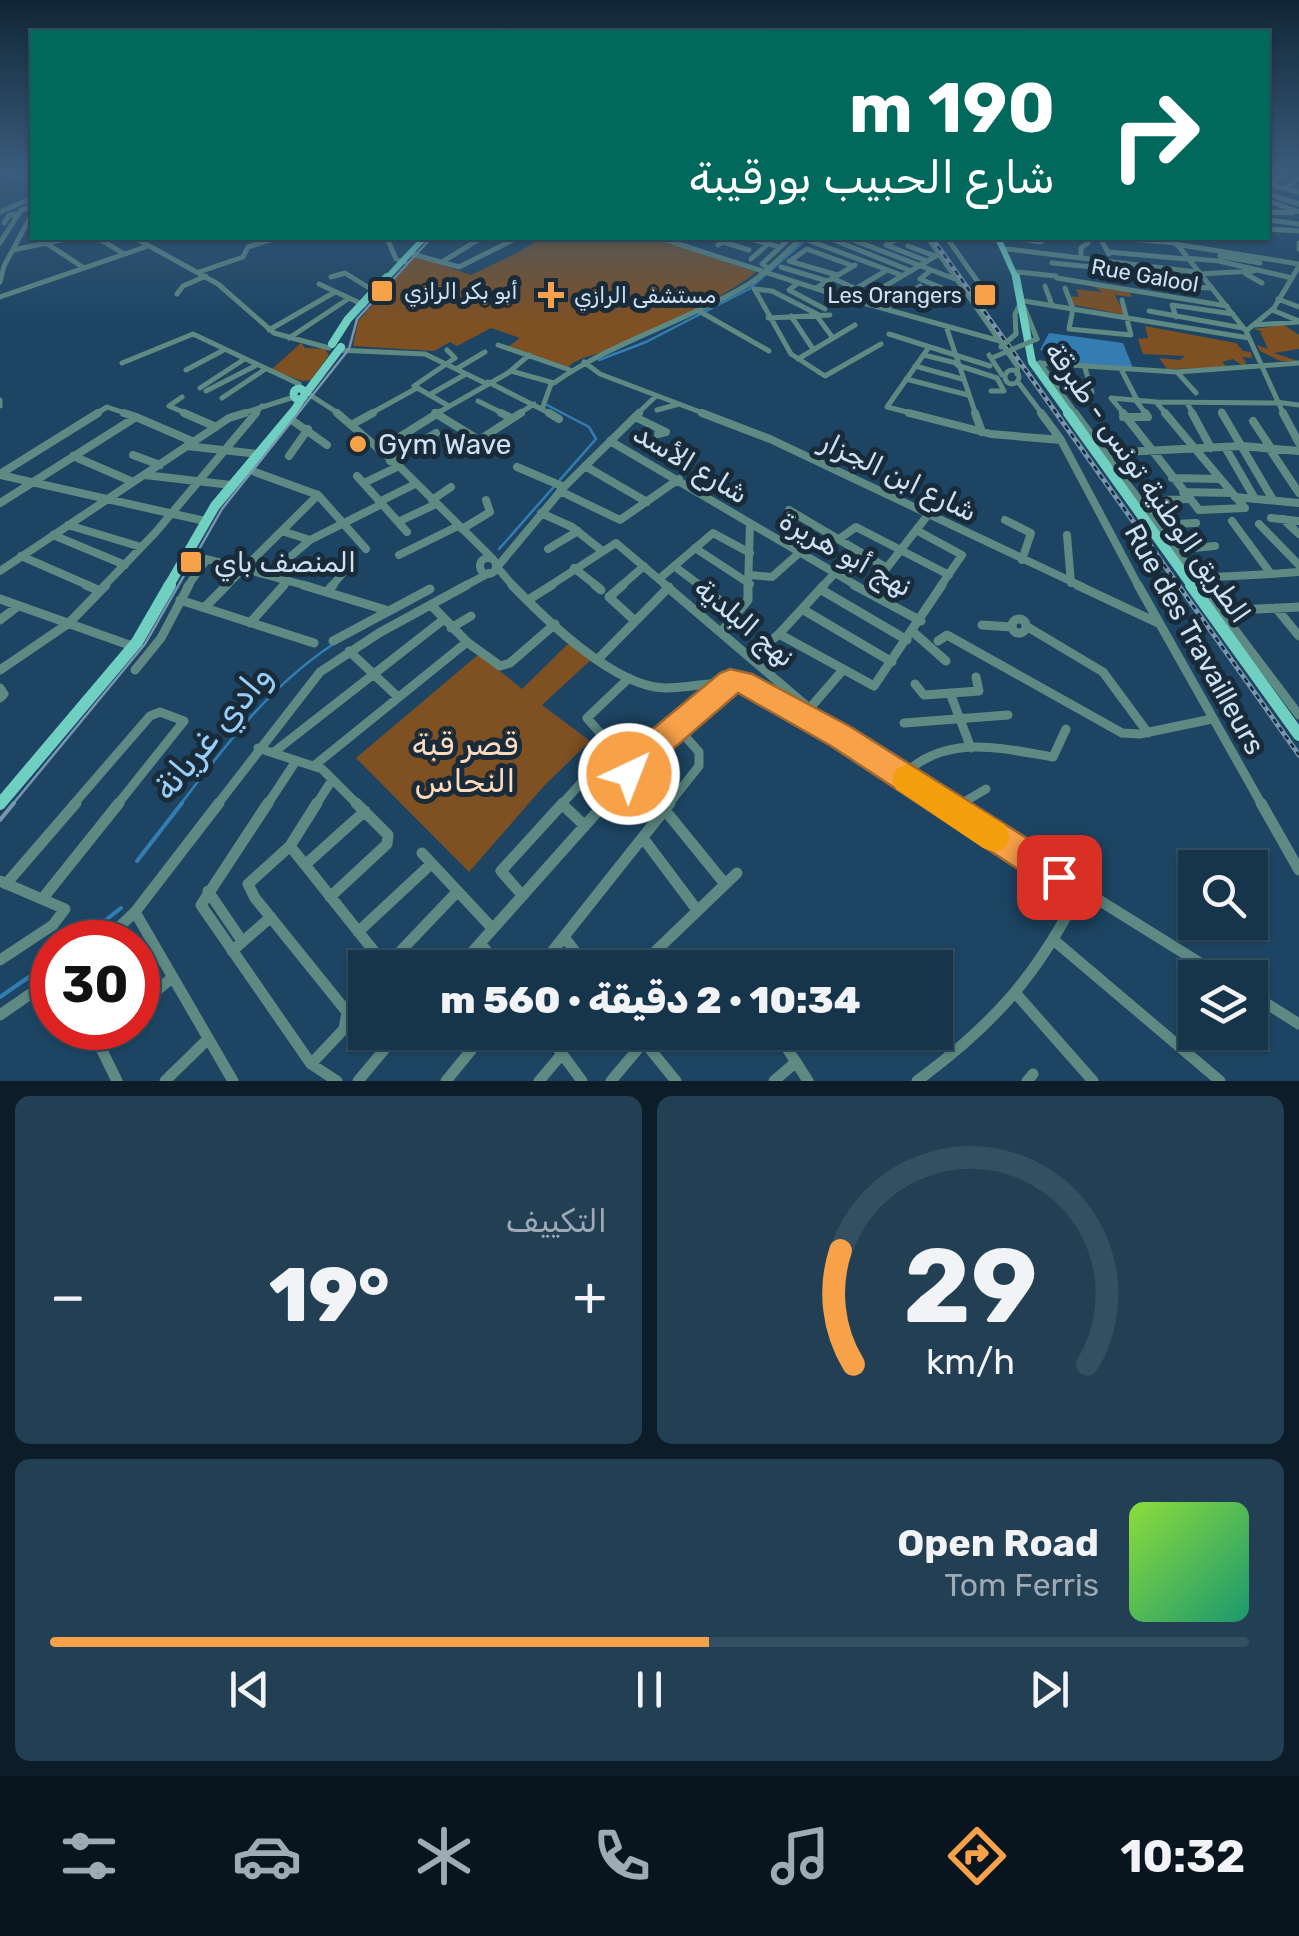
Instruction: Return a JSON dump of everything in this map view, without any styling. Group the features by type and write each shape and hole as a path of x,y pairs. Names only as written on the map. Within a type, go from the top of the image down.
{"main road":[{"path":"363,305 424,240"},
{"name":"الطريق الوطنية تونس - طبرقة","path":"1000,240 1018,272 1023,304"},
{"name":"الطريق الوطنية تونس - طبرقة","path":"1000,240 1014,269 1036,362 1299,726"},
{"path":"0,804 147,629 205,521 288,418 301,394 328,361 340,328 402,259"},
{"name":"الطريق الوطنية تونس - طبرقة","path":"1036,362 1194,578 1299,734"}],"street":[{"path":"0,282 2,266 26,222"},
{"path":"1,224 13,223"},
{"path":"1,242 13,223"},
{"path":"1,242 20,236"},
{"path":"1,242 13,250 61,240"},
{"path":"101,240 125,254"},
{"path":"138,240 203,274 269,330 289,338 355,351 413,352 448,363 559,419"},
{"path":"177,294 203,274 246,255 247,248 270,240"},
{"path":"388,240 402,259 461,267 513,240"},
{"path":"442,262 479,240"},
{"path":"666,240 860,302 1000,341"},
{"path":"728,240 720,244 749,250"},
{"path":"753,240 780,246"},
{"path":"766,271 762,264 788,240"},
{"path":"784,260 802,240"},
{"path":"809,240 864,261 871,279 884,286"},
{"path":"833,240 911,271"},
{"path":"877,249 894,240"},
{"path":"900,250 922,240"},
{"path":"927,240 1018,368 1016,376 1008,381 991,356"},
{"path":"948,240 978,282"},
{"path":"1041,240 1073,309 1066,328 1131,335 1122,300"},
{"path":"1080,257 1081,248 1090,240 1101,240 1112,261"},
{"path":"1023,304 1246,332 1272,310 1294,280 1298,267 1172,240"},
{"path":"1172,240 1246,332 1299,442"},
{"path":"1197,240 1204,247"},
{"path":"858,250 865,242 958,280"},
{"path":"46,243 84,268"},
{"path":"751,259 768,244"},
{"path":"768,318 828,312 788,290 821,254 840,244"},
{"path":"886,245 927,261"},
{"path":"0,297 148,246"},
{"path":"908,246 937,255"},
{"path":"1195,246 1202,258"},
{"path":"542,409 551,384 570,370 751,288 766,271 803,249 853,266"},
{"path":"1007,249 1198,273 1242,272 1275,261"},
{"path":"1216,249 1221,259"},
{"path":"1107,250 1261,264 1294,280"},
{"path":"823,271 846,254"},
{"path":"860,302 937,255"},
{"path":"817,288 874,257"},
{"path":"784,260 836,276 871,279 884,286"},
{"path":"1271,271 1275,261"},
{"path":"945,262 920,279 958,295 965,290"},
{"path":"1052,262 1103,268"},
{"path":"1125,263 1140,283 1212,288"},
{"path":"1142,266 1155,284"},
{"path":"1166,268 1172,276"},
{"path":"779,273 791,270 813,277 871,279 921,301"},
{"name":"Rue Galool","path":"1018,272 1227,306"},
{"path":"1242,272 1262,283"},
{"path":"331,278 345,273 374,291"},
{"path":"1223,273 1234,283"},
{"path":"807,283 813,277"},
{"path":"938,286 948,277"},
{"path":"842,296 871,279"},
{"path":"797,281 817,288"},
{"path":"319,284 363,305"},
{"path":"886,308 920,286"},
{"path":"1045,286 1052,305"},
{"path":"751,288 772,291 818,315 833,338"},
{"path":"751,288 798,359 830,376 881,344"},
{"path":"269,330 334,292"},
{"path":"289,338 348,299"},
{"path":"1278,299 1299,307"},
{"path":"991,356 1016,334 1015,314 1023,304"},
{"path":"991,356 1037,338 1023,304"},
{"path":"1178,326 1172,304 1233,314"},
{"path":"1272,310 1299,322"},
{"path":"328,311 339,314"},
{"path":"1149,311 1246,332"},
{"path":"702,312 769,352"},
{"path":"1093,332 1099,312"},
{"path":"790,316 813,349"},
{"path":"1254,325 1299,322"},
{"path":"798,359 854,325"},
{"path":"946,326 952,354 982,432"},
{"path":"122,363 191,334 265,370 301,394 324,402 460,527 508,582 556,624 629,678 663,688 730,681 752,685 807,712 953,810 1195,960"},
{"path":"889,334 990,366"},
{"path":"498,345 570,370"},
{"path":"929,347 887,407 982,432 1062,440"},
{"path":"186,370 222,350"},
{"path":"417,388 416,382 456,357 447,350"},
{"path":"458,368 485,352"},
{"path":"924,355 997,378 1004,391 991,391"},
{"path":"379,450 486,382 511,371 528,356"},
{"path":"991,356 1016,376"},
{"path":"243,360 206,388 225,378 235,379 255,366"},
{"name":"شارع ابن الجزار","path":"588,360 654,400 669,400 770,439 1158,623"},
{"path":"1036,362 1176,372 1299,362"},
{"path":"198,363 222,374"},
{"path":"915,366 962,379"},
{"path":"1085,368 1092,392"},
{"path":"222,398 265,370"},
{"path":"1120,370 1148,417 1123,417"},
{"path":"511,371 551,384"},
{"path":"1176,372 1196,394"},
{"path":"429,395 466,374"},
{"name":"Rue des Travailleurs","path":"1016,376 1062,440 1158,623 1299,870"},
{"path":"906,379 968,395"},
{"path":"351,425 417,388"},
{"path":"417,388 448,406"},
{"path":"0,571 216,427 301,394"},
{"path":"182,397 170,407 216,427"},
{"path":"1156,402 1244,508 1198,510 1111,398 1299,405"},
{"path":"126,920 308,684 349,652 468,586 514,549 560,487 654,400 678,404"},
{"path":"394,401 405,408"},
{"path":"478,401 512,418"},
{"path":"1187,403 1211,448"},
{"path":"435,414 476,440 534,404"},
{"path":"0,670 70,623 142,547 262,406"},
{"path":"1,476 107,407 190,444 258,454"},
{"path":"1221,411 1273,500"},
{"path":"638,414 666,432 658,434"},
{"path":"369,415 382,423"},
{"path":"1284,416 1299,417"},
{"path":"0,502 136,417"},
{"path":"288,418 327,446"},
{"path":"1254,421 1299,493"},
{"path":"1290,426 1299,428"},
{"path":"289,456 308,429"},
{"path":"407,532 361,480 394,464 436,433"},
{"name":"شارع الأسد","path":"610,441 750,524"},
{"path":"1103,453 1242,446 1299,450"},
{"path":"1225,447 1254,497"},
{"path":"133,455 160,465"},
{"path":"74,456 133,482"},
{"path":"585,466 647,502"},
{"path":"516,467 620,520 679,479"},
{"path":"255,472 318,496 366,549"},
{"path":"146,475 231,485"},
{"path":"1,476 205,521"},
{"path":"1172,478 1220,480"},
{"path":"269,576 310,540 415,484"},
{"path":"398,522 434,502 451,487"},
{"path":"1137,501 1233,495 1299,503"},
{"path":"205,608 318,496"},
{"path":"400,555 490,512 486,500"},
{"path":"789,510 887,568"},
{"path":"528,600 601,550 578,531 541,514"},
{"path":"869,591 927,516"},
{"path":"1271,518 1299,520"},
{"path":"1283,518 1299,534"},
{"path":"1005,520 1032,534 1022,560"},
{"path":"1232,521 1270,574"},
{"path":"721,632 746,605 750,524"},
{"name":"نهج أبو هريرة","path":"750,524 921,621"},
{"path":"1155,525 1196,524"},
{"path":"1258,524 1299,569"},
{"path":"68,525 142,547"},
{"path":"839,540 855,527 949,575"},
{"path":"779,634 874,686 921,621 961,553 916,530"},
{"path":"282,531 310,540"},
{"path":"548,549 578,531"},
{"path":"659,579 715,532 750,554"},
{"path":"53,535 125,565"},
{"path":"1067,535 1071,583"},
{"name":"نهج البلدية","path":"601,550 618,544 751,658 807,712"},
{"path":"1173,550 1215,546"},
{"path":"695,548 750,580 772,577 798,554"},
{"path":"21,556 100,591"},
{"path":"136,670 166,629 201,563 212,559 387,612"},
{"path":"327,592 354,560"},
{"path":"635,621 610,597 644,566"},
{"path":"674,566 738,614"},
{"path":"574,568 601,590"},
{"path":"1194,578 1299,569"},
{"path":"751,658 779,634 835,573"},
{"path":"287,582 387,612"},
{"path":"250,623 287,582"},
{"path":"599,658 669,588"},
{"path":"333,641 430,589"},
{"path":"820,589 934,645 946,660"},
{"path":"0,599 134,646"},
{"path":"180,600 314,643"},
{"path":"0,620 18,606"},
{"path":"432,606 466,642 498,666 506,666 556,624"},
{"path":"1215,611 1299,607"},
{"path":"802,608 892,662"},
{"path":"1276,608 1299,636"},
{"path":"1215,611 1299,715"},
{"path":"274,752 372,674 447,624 470,616"},
{"path":"982,625 1011,626 1022,632 1026,626 1104,672 1148,732"},
{"path":"147,629 166,629"},
{"path":"922,658 947,635 1122,732 1148,732 1212,719"},
{"path":"315,766 466,642"},
{"path":"349,652 398,697"},
{"path":"807,712 842,671"},
{"path":"915,684 924,695 980,690 976,676"},
{"path":"629,678 587,718 630,767"},
{"path":"473,950 625,781 630,767 730,681"},
{"path":"0,688 4,694 0,698"},
{"path":"950,694 972,748"},
{"path":"902,776 910,766 930,758 972,748 1001,746 1053,756 1076,707"},
{"path":"0,960 64,912 61,905 4,886 150,716 160,712 184,721 43,898"},
{"path":"904,723 1008,715"},
{"path":"554,950 701,761 676,726"},
{"path":"258,748 315,766 365,811 389,840 330,897"},
{"path":"522,895 501,871 613,748"},
{"path":"296,761 201,905 311,1064 335,1081 359,1079 384,1050"},
{"path":"311,1064 344,1029 348,1012 248,884 290,846 332,780"},
{"path":"953,810 986,789"},
{"path":"562,804 585,826"},
{"path":"664,809 726,884"},
{"path":"305,865 365,811"},
{"path":"642,838 697,910"},
{"path":"290,846 381,960 388,961 456,893"},
{"path":"422,852 493,929"},
{"path":"358,932 431,864"},
{"path":"656,950 737,873"},
{"path":"917,1081 969,1045 1018,996 1056,942 1080,890"},
{"path":"208,891 242,942"},
{"path":"135,912 233,1081"},
{"path":"232,951 271,917"},
{"path":"564,937 574,950"},
{"path":"480,942 487,950"},
{"path":"1056,942 1220,1081"},
{"path":"160,988 173,977"},
{"path":"0,1015 30,995"},
{"path":"1018,996 1093,1081"},
{"path":"1268,1005 1299,1024"},
{"path":"165,1081 208,1039"},
{"path":"102,1050 117,1081"},
{"path":"446,1081 471,1050"},
{"path":"559,1050 582,1081"},
{"path":"611,1081 631,1050"},
{"path":"649,1050 676,1081"},
{"path":"788,1050 808,1081"},
{"path":"539,1081 562,1054"},
{"path":"774,1081 796,1062"}],"green space":[{"name":"مستشفى الرازي","path":"538,240 663,240 756,272 665,325 568,367 508,347 520,338 491,328 457,346 450,342 434,351 353,346 358,321 416,256 471,275"},
{"path":"1089,283 1128,288 1132,297 1115,295 1125,315 1069,304 1069,296 1079,297 1076,289 1102,292"},
{"path":"1284,325 1299,335 1299,349 1274,353 1298,361 1280,361 1260,351 1257,345 1268,349 1260,332 1264,332 1253,329"},
{"path":"1145,326 1236,343 1243,351 1251,352 1252,358 1242,357 1244,367 1233,359 1222,362 1228,368 1167,369 1159,358 1180,360 1185,356 1143,354 1138,339 1148,338"},
{"path":"301,343 305,348 325,349 329,355 311,380 302,381 271,370"},
{"name":"قصر قبة النحاس","path":"570,642 593,658 542,705 590,741 544,786 469,872 356,758 479,654 522,689"}],"water":[{"path":"1049,333 1123,343 1133,368 1072,365 1068,354 1040,350"}],"waterway":[{"path":"599,360 646,342 749,289 803,242"},
{"name":"وادي غريانة","path":"499,549 596,439 589,427 547,405"},
{"name":"وادي غريانة","path":"180,805 268,699 332,645"},
{"name":"وادي غريانة","path":"137,861 182,803"},
{"path":"106,920 121,908"},
{"path":"0,997 30,976"}],"tram line":[{"path":"12,805 145,644 222,509 349,349 357,319 429,240"},
{"path":"0,820 14,803"}],"railway":[{"path":"933,240 1299,755"}],"slow traffic":[{"path":"907,779 994,837"}],"place":[{"name":"أبو بكر الرازي","path":"382,291"},
{"name":"مستشفى الرازي","path":"551,295"},
{"name":"Les Orangers","path":"985,295"},
{"name":"Gym Wave","path":"358,444"},
{"name":"المنصف باي","path":"191,562"}],"route":[{"path":"629,774 630,767 730,681 742,682 841,736 1059,877"}]}
